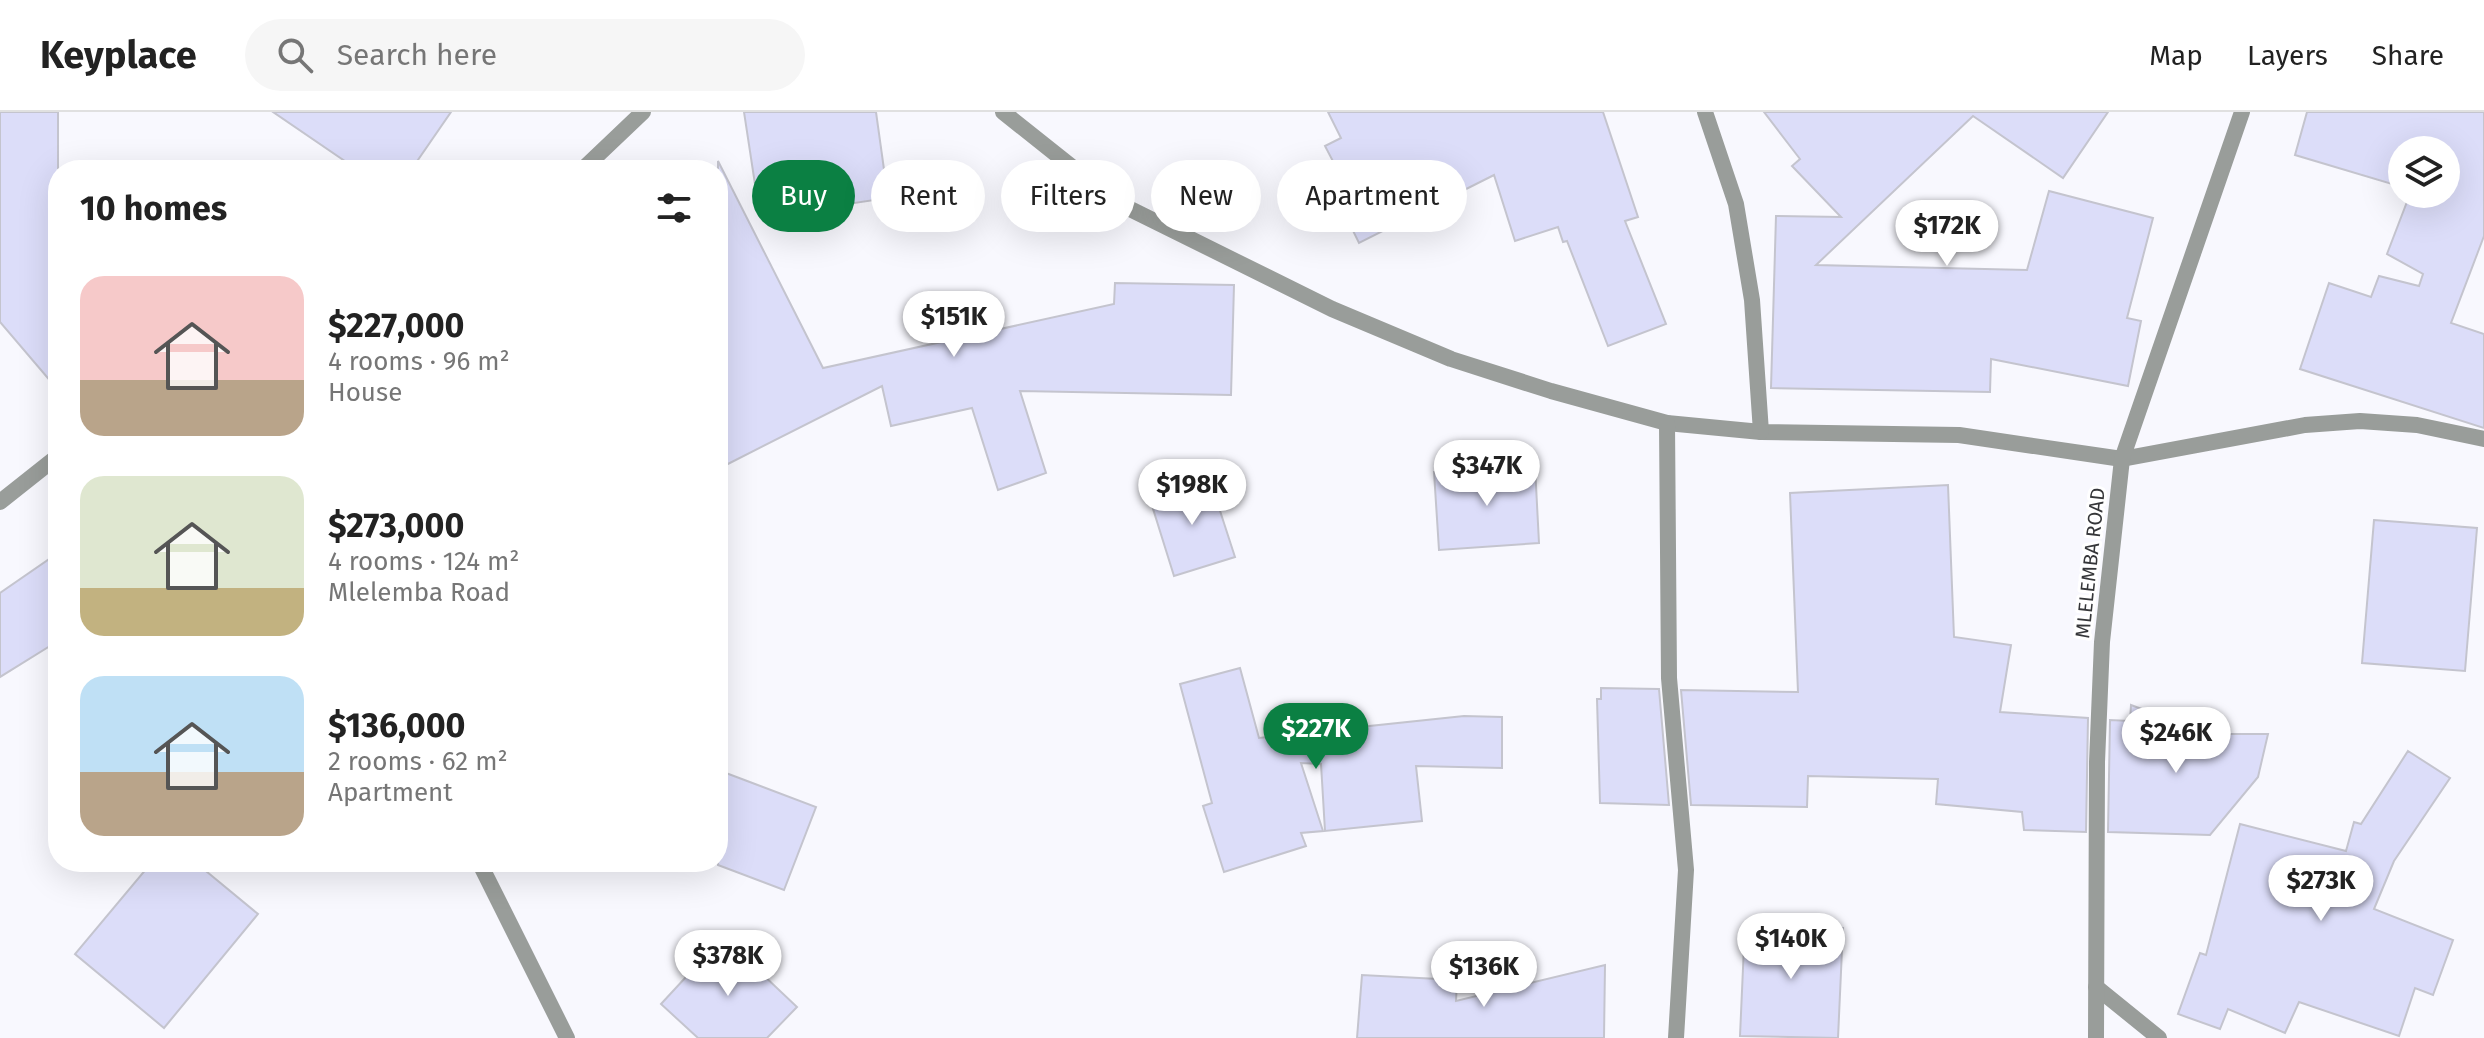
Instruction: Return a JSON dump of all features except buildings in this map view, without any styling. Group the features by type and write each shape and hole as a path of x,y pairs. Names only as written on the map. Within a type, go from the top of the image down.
{"street":[{"path":"593,160 643,112"},
{"path":"1003,112 1116,202 1332,309 1451,359 1667,423 1761,432 1959,435 2122,459 2305,425 2360,421 2417,425 2484,439"},
{"path":"1705,112 1736,204 1752,300 1761,432"},
{"name":"MLELEMBA ROAD","path":"2096,1038 2097,762 2102,642 2122,459 2242,112"},
{"path":"1667,423 1669,678 1686,870 1676,1038"},
{"path":"0,502 48,464"},
{"path":"484,872 567,1038"},
{"path":"2096,987 2159,1038"}]}
